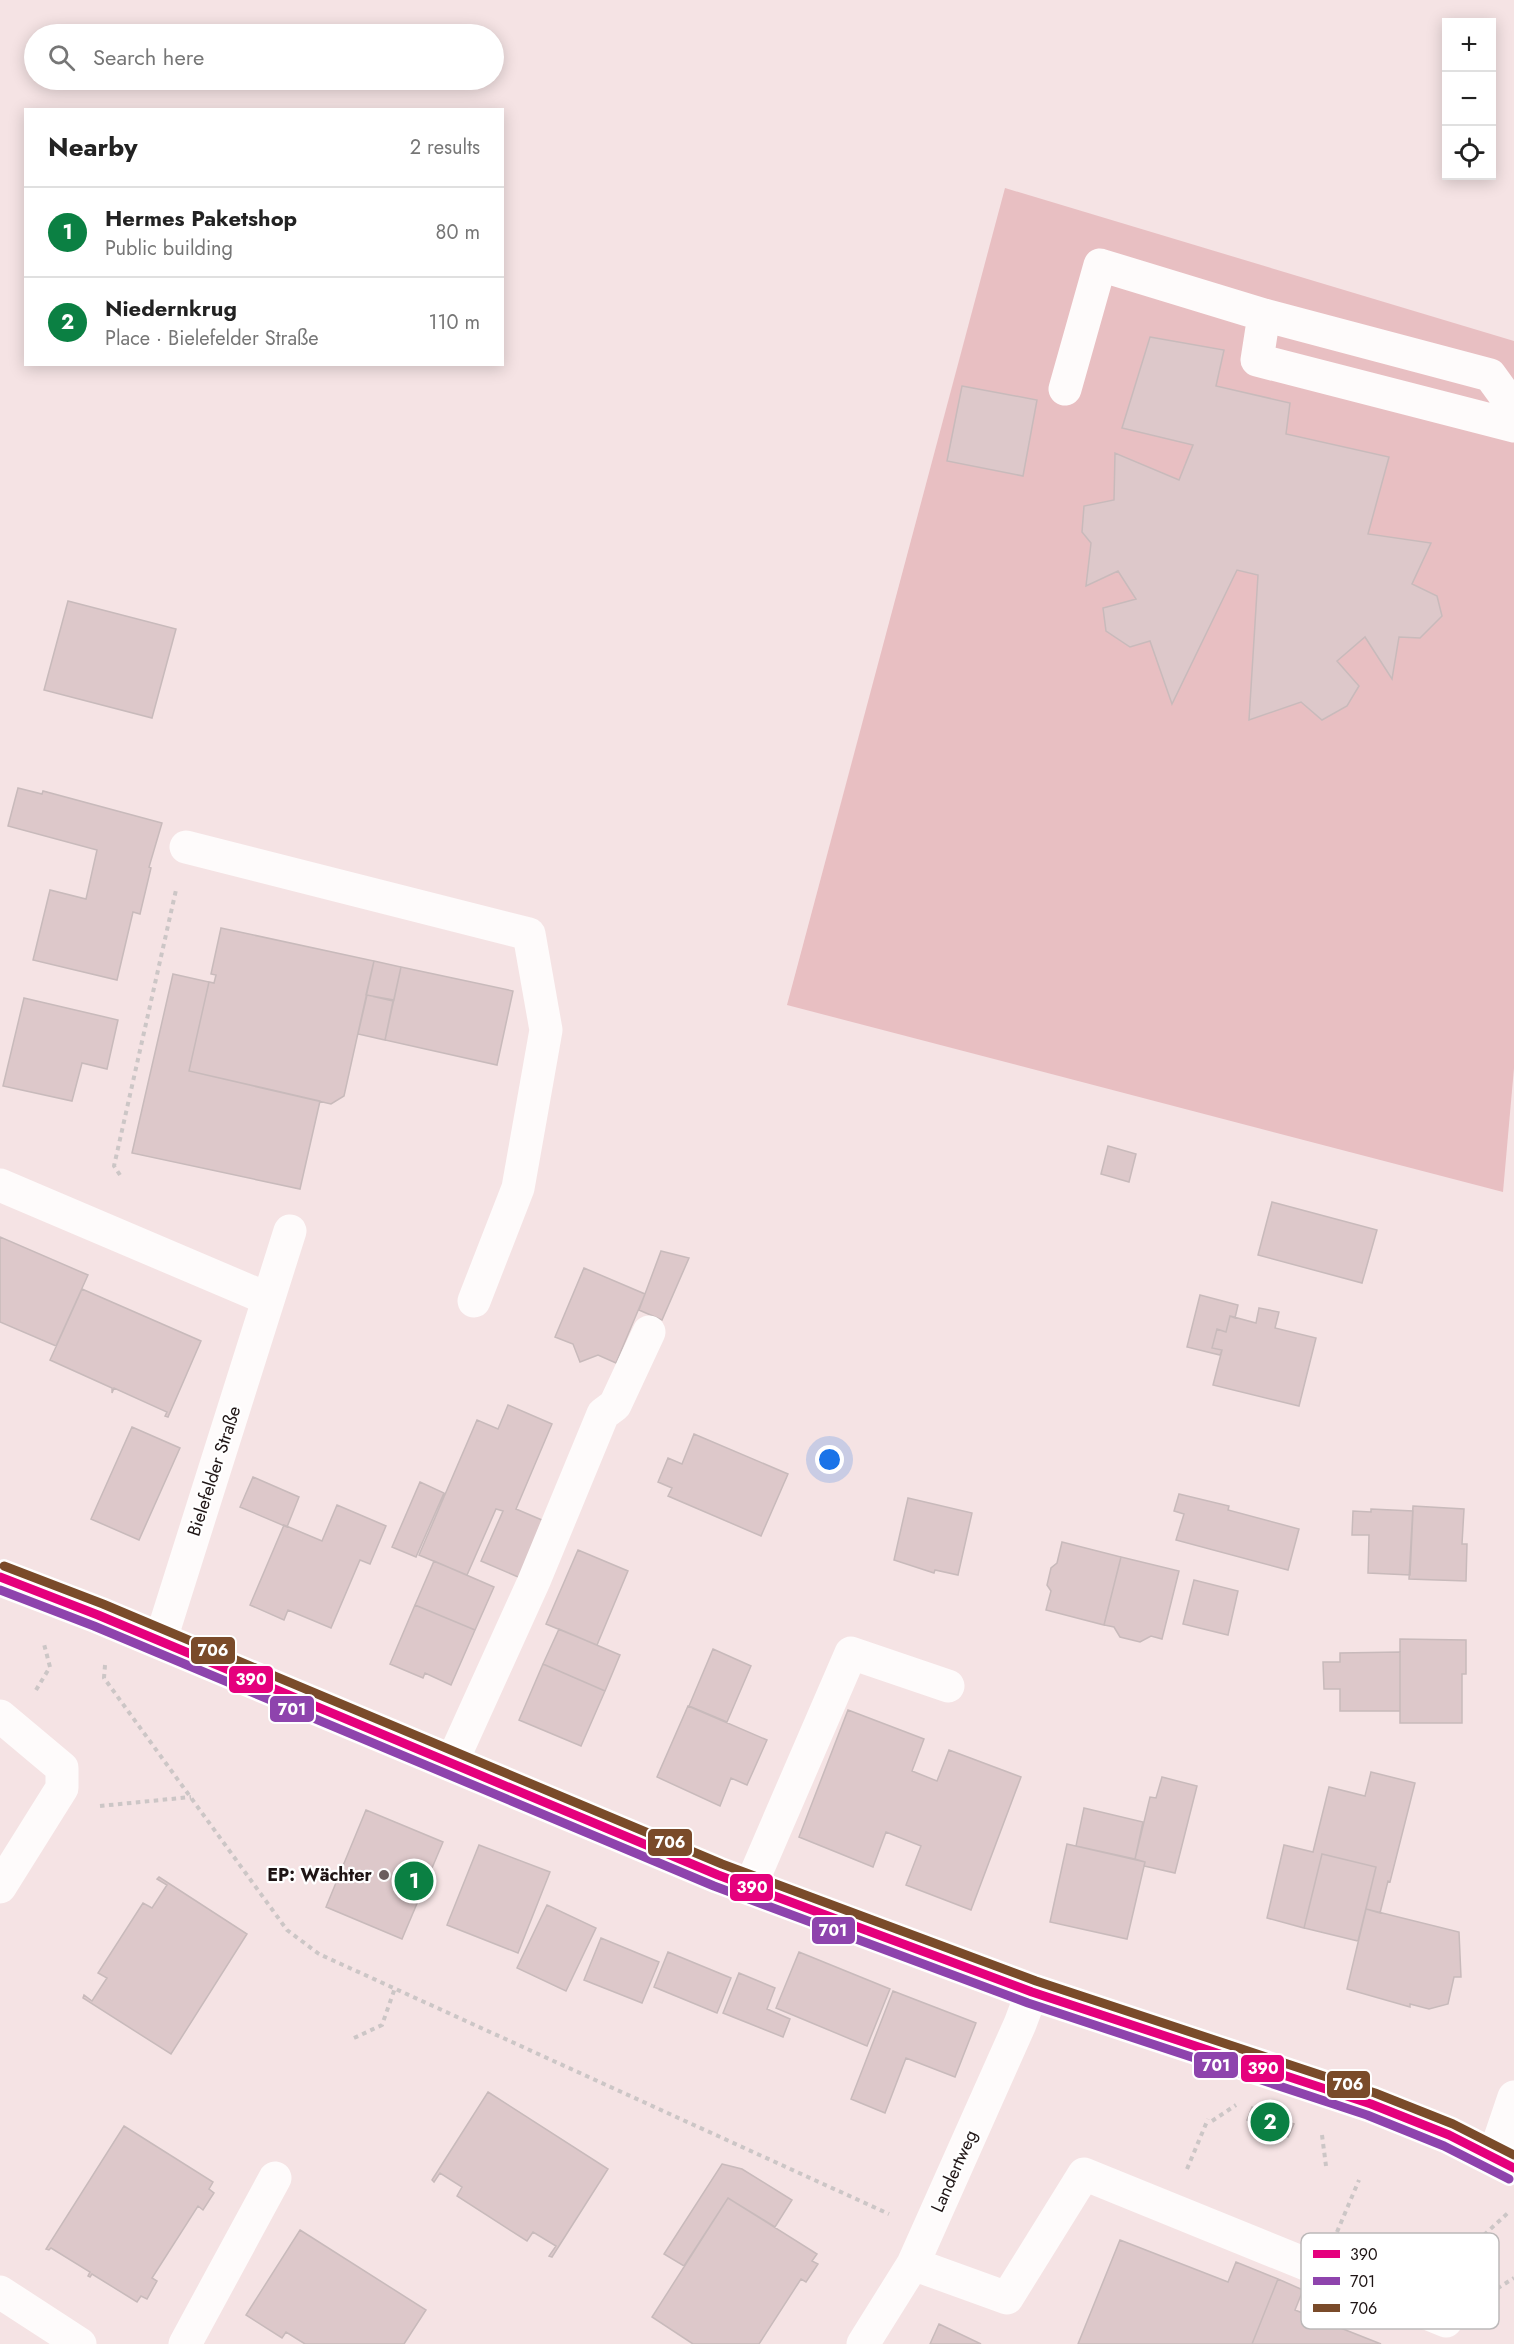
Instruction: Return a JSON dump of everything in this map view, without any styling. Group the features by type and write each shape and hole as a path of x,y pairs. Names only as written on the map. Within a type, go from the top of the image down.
{"main road":[{"path":"1065,389 1100,265 1264,315 1490,375 1514,408"},
{"path":"1264,315 1257,360 1514,426"},
{"path":"186,847 529,934 546,1030 518,1188 474,1301"},
{"path":"0,1185 268,1299"},
{"name":"Bielefelder Straße","path":"160,1642 291,1231"},
{"path":"451,1764 534,1581 603,1414 615,1405 649,1332"},
{"path":"0,1577 750,1887 1032,1992 1371,2104 1449,2135 1504,2162 1514,2097"},
{"path":"750,1887 851,1653 948,1686"},
{"path":"0,1716 62,1768 62,1788 0,1887"},
{"name":"Landertweg","path":"863,2344 913,2264 1020,2024 1032,1992"},
{"path":"913,2264 1007,2298 1084,2174 1301,2263"},
{"path":"185,2344 275,2178"},
{"path":"0,2292 80,2344"}],"path":[{"path":"120,1175 114,1166 186,847"},
{"path":"105,1664 104,1678 287,1930 319,1954 927,2231"},
{"path":"62,1788 72,1809 192,1797"},
{"path":"354,2038 382,2025 395,1988"},
{"path":"1170,2209 1208,2120"},
{"path":"1337,2233 1359,2180"},
{"path":"1486,2233 1514,2206"}],"shaded area":[{"path":"1005,188 1514,341 1514,1068 1503,1192 787,1005"}],"building":[{"path":"1150,337 1224,350 1216,386 1290,403 1286,434 1389,457 1368,534 1431,543 1412,584 1437,596 1442,616 1420,638 1399,637 1392,679 1365,637 1337,661 1359,686 1347,706 1322,720 1301,702 1249,720 1258,575 1237,570 1172,704 1150,641 1130,647 1106,631 1103,608 1136,599 1118,571 1086,586 1091,543 1082,532 1084,506 1114,500 1115,453 1179,480 1193,445 1122,428"},
{"path":"962,386 1037,400 1023,476 947,461"},
{"path":"68,601 176,629 152,718 44,690"},
{"path":"18,788 42,794 43,791 162,823 149,867 151,868 140,914 133,912 117,980 33,960 50,890 86,899 97,850 8,826"},
{"path":"221,928 374,961 344,1096 331,1104 189,1071 209,982 214,983 216,975 211,974"},
{"path":"374,961 401,967 394,1000 366,995"},
{"path":"401,967 513,991 497,1065 385,1040"},
{"path":"173,974 209,982 189,1071 320,1101 300,1189 132,1153"},
{"path":"367,995 393,1001 385,1040 358,1034"},
{"path":"24,998 118,1020 107,1069 82,1063 72,1101 3,1086"},
{"path":"1108,1146 1136,1154 1129,1182 1101,1174"},
{"path":"1272,1202 1377,1230 1362,1283 1258,1255"},
{"path":"0,1237 88,1275 56,1346 0,1322"},
{"path":"661,1251 689,1258 662,1320 639,1310"},
{"path":"584,1268 645,1294 616,1363 598,1355 580,1362 573,1344 555,1337"},
{"path":"82,1289 201,1341 168,1417 165,1416 167,1412 114,1388 112,1393 112,1388 50,1360"},
{"path":"1200,1295 1238,1305 1235,1318 1230,1316 1226,1332 1217,1329 1212,1348 1222,1350 1220,1355 1187,1347"},
{"path":"1259,1308 1279,1312 1275,1328 1316,1338 1299,1406 1213,1385 1222,1350 1212,1348 1217,1329 1226,1332 1230,1316 1256,1323"},
{"path":"508,1405 552,1424 516,1509 549,1523 525,1580 481,1561 503,1511 496,1509 467,1575 419,1555 477,1420 498,1429"},
{"path":"132,1427 180,1448 139,1540 91,1519"},
{"path":"694,1434 788,1474 761,1536 668,1496 672,1488 658,1482 668,1458 682,1464"},
{"path":"253,1477 299,1497 287,1527 240,1507"},
{"path":"420,1482 444,1493 416,1557 392,1547"},
{"path":"1179,1494 1229,1506 1228,1510 1299,1529 1288,1570 1176,1540 1184,1514 1174,1511"},
{"path":"908,1498 972,1513 958,1575 935,1570 934,1573 894,1560"},
{"path":"337,1505 386,1526 370,1564 360,1560 331,1628 288,1610 284,1620 250,1605 284,1525 322,1541"},
{"path":"1413,1506 1464,1509 1462,1544 1467,1544 1466,1581 1409,1579"},
{"path":"1371,1509 1413,1511 1410,1575 1368,1573 1369,1535 1352,1535 1353,1511 1371,1512"},
{"path":"1062,1542 1121,1557 1104,1625 1046,1610 1051,1591 1047,1585 1051,1568 1057,1563"},
{"path":"578,1550 628,1571 597,1645 546,1624"},
{"path":"1121,1557 1179,1571 1162,1639 1151,1636 1140,1642 1120,1637 1114,1627 1104,1625"},
{"path":"434,1561 494,1587 475,1630 415,1605"},
{"path":"1194,1580 1238,1591 1228,1635 1183,1624"},
{"path":"415,1605 475,1630 451,1685 425,1673 423,1678 390,1664"},
{"path":"559,1629 620,1655 605,1691 543,1664"},
{"path":"1400,1639 1466,1640 1466,1674 1462,1674 1462,1723 1400,1723"},
{"path":"713,1649 751,1666 727,1722 689,1706"},
{"path":"1400,1652 1400,1711 1340,1711 1340,1689 1324,1689 1323,1662 1340,1662 1340,1653"},
{"path":"543,1664 605,1691 581,1746 519,1720"},
{"path":"688,1706 767,1740 747,1785 731,1778 720,1806 657,1777"},
{"path":"848,1710 924,1739 912,1771 937,1781 949,1750 1021,1777 971,1910 906,1885 921,1846 886,1832 873,1867 799,1837"},
{"path":"1371,1772 1415,1783 1380,1913 1366,1909 1376,1867 1322,1854 1304,1928 1267,1918 1284,1845 1313,1852 1329,1787 1365,1796"},
{"path":"1162,1777 1197,1786 1175,1873 1144,1866 1145,1862 1135,1859 1150,1797 1156,1798"},
{"path":"1084,1808 1143,1822 1135,1859 1076,1846"},
{"name":"EP: Wächter","path":"366,1810 443,1842 402,1939 326,1907"},
{"path":"1067,1844 1145,1862 1127,1939 1050,1922"},
{"path":"479,1845 550,1872 518,1953 447,1925"},
{"path":"1322,1854 1376,1867 1358,1941 1304,1928"},
{"path":"159,1877 247,1934 171,2054 83,1998 84,1995 92,2001 107,1978 98,1973 143,1903 152,1908 167,1885 157,1879"},
{"path":"547,1905 596,1928 566,1991 517,1968"},
{"path":"1366,1909 1459,1932 1461,1977 1454,1977 1448,2004 1429,2009 1410,2004 1410,2007 1347,1989"},
{"path":"601,1938 659,1962 642,2003 584,1980"},
{"path":"668,1952 731,1978 717,2013 654,1987"},
{"path":"799,1952 890,1989 867,2046 776,2008"},
{"path":"739,1973 775,1988 767,2009 790,2019 783,2037 723,2013"},
{"path":"893,1991 976,2023 955,2077 906,2058 885,2113 851,2099"},
{"path":"488,2092 608,2169 552,2257 549,2256 556,2246 533,2232 527,2241 457,2196 462,2187 440,2173 434,2182 432,2180"},
{"path":"1252,2107 1294,2124 1288,2137 1247,2120"},
{"path":"124,2126 213,2182 209,2189 214,2193 203,2210 198,2206 152,2278 157,2281 147,2299 141,2296 137,2302 92,2274 88,2276 90,2272 51,2248 46,2249"},
{"path":"722,2164 742,2169 792,2200 775,2227 728,2198 684,2266 664,2254"},
{"path":"728,2198 817,2254 812,2261 818,2264 806,2282 801,2279 759,2344 693,2344 652,2317"},
{"path":"300,2230 426,2310 404,2344 305,2344 286,2332 282,2338 246,2315"},
{"path":"1120,2240 1228,2282 1236,2262 1278,2279 1252,2344 1078,2344"},
{"path":"1278,2279 1301,2289 1295,2310 1301,2312 1301,2329 1343,2329 1381,2344 1252,2344"},
{"path":"939,2324 981,2344 930,2344"}],"transit line":[{"name":"706","path":"4,1566 103,1604 722,1864 1036,1981 1375,2093 1453,2124 1514,2155"},
{"name":"390","path":"0,1577 98,1615 718,1875 1032,1992 1371,2104 1449,2135 1514,2168"},
{"name":"701","path":"0,1590 94,1626 714,1886 1028,2003 1367,2115 1444,2146 1509,2179"}],"place":[{"name":"EP: Wächter","path":"384,1875"},
{"name":"Hermes Paketshop","path":"414,1881"},
{"name":"Niedernkrug","path":"1270,2122"}]}
